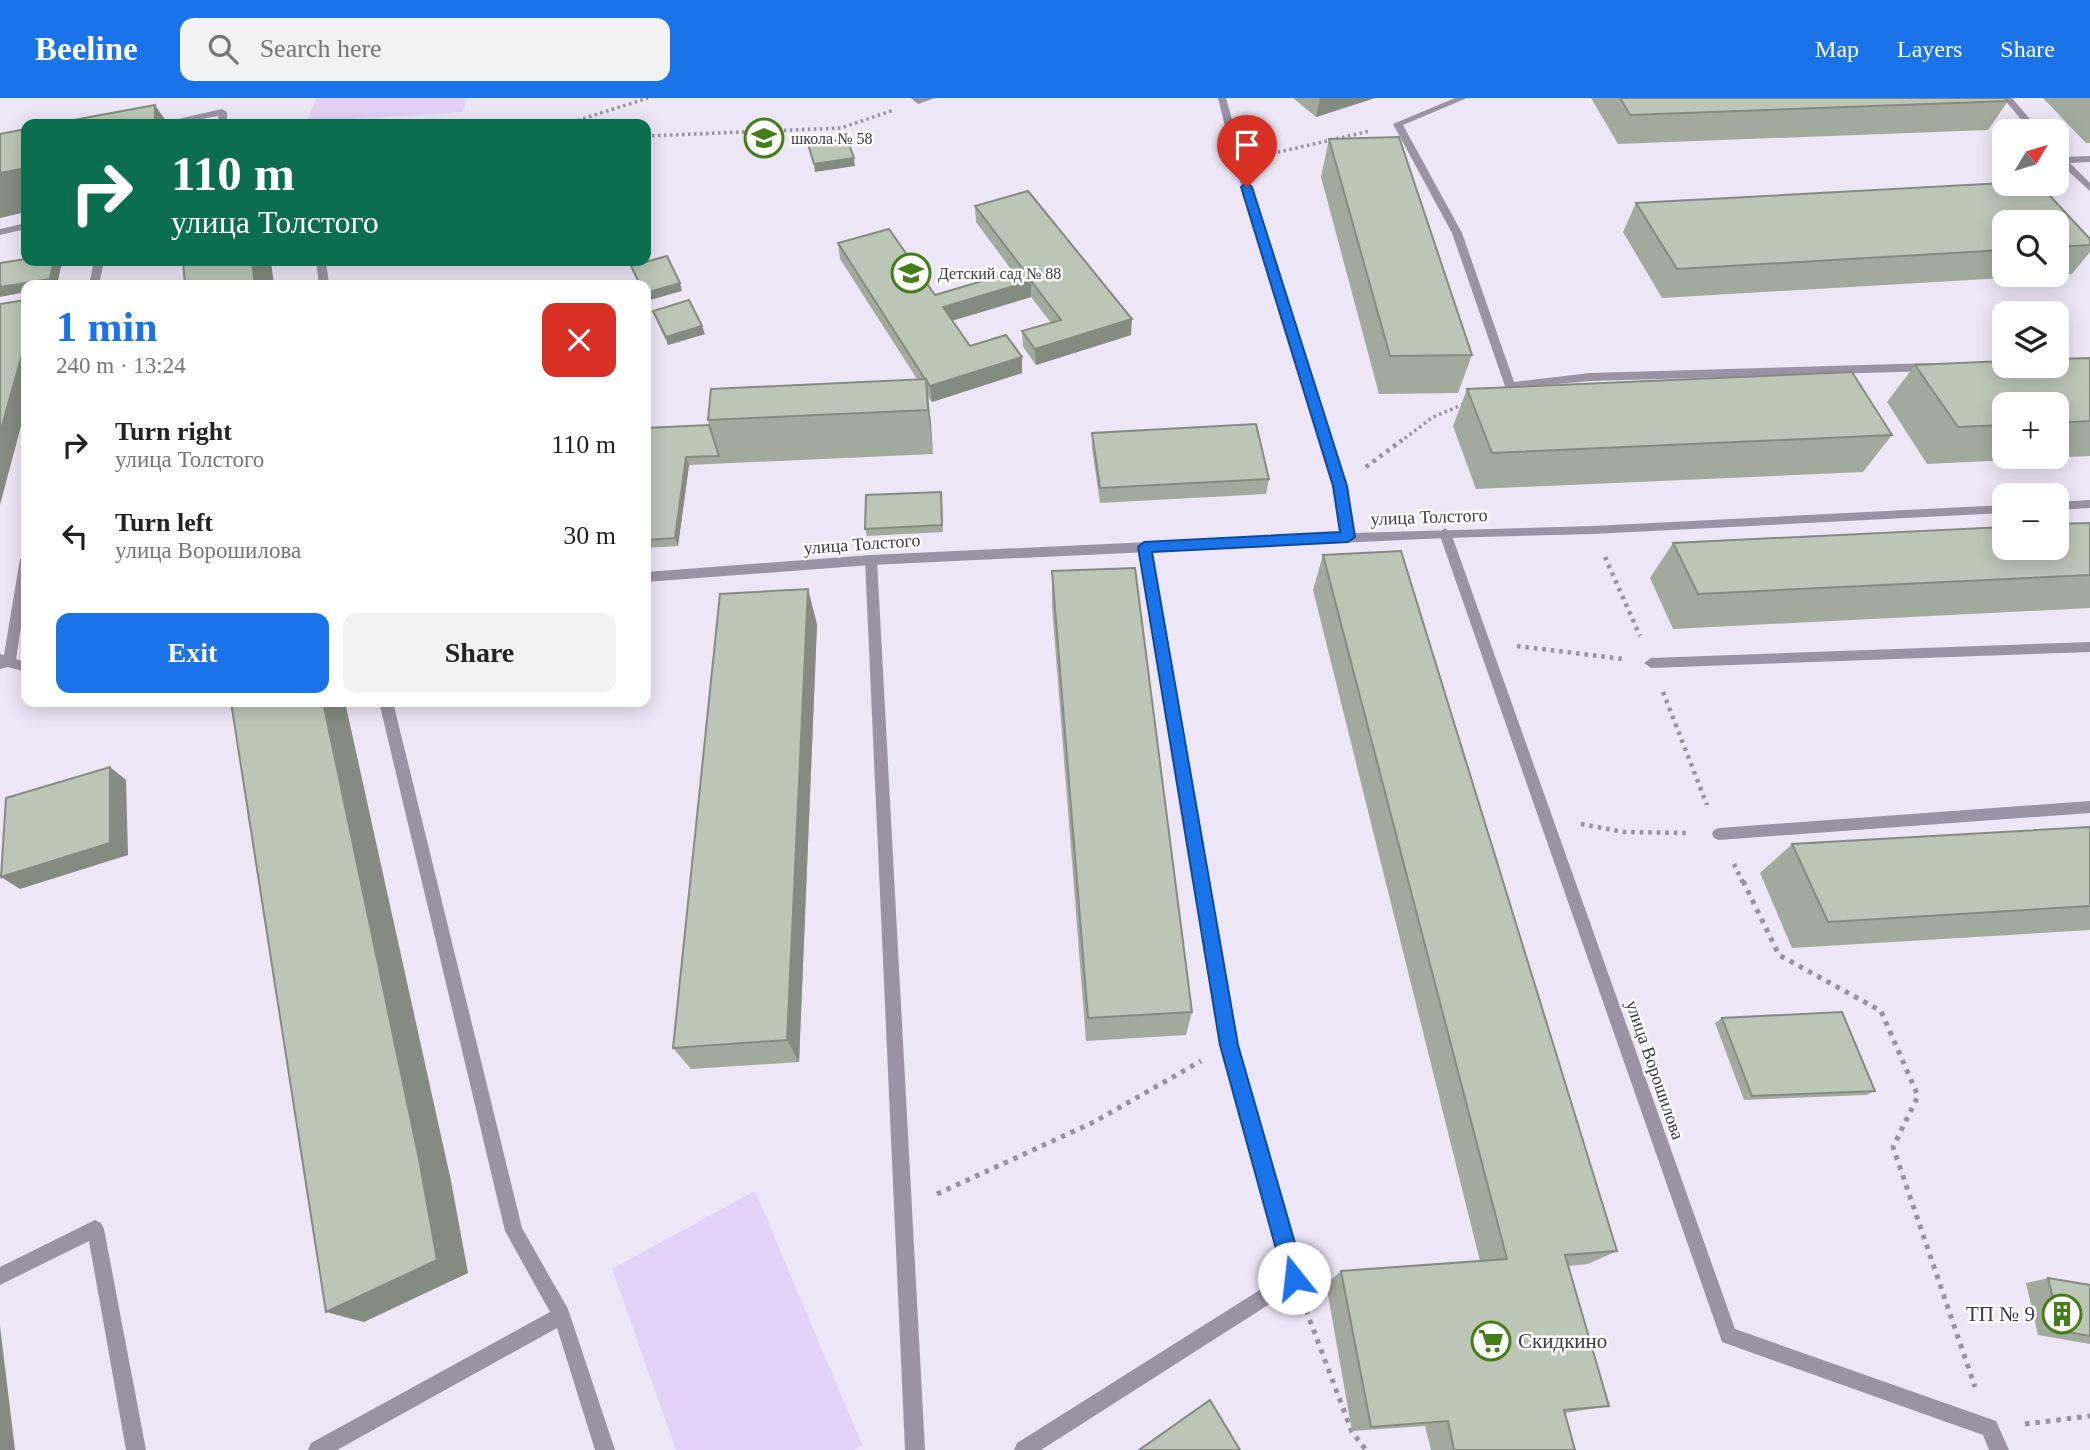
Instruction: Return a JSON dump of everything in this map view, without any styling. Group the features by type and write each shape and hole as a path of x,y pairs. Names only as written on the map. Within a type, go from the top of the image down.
{"street":[{"path":"223,119 226,98"},
{"path":"917,100 931,98"},
{"path":"1222,98 1239,162 1340,486 1348,537"},
{"path":"1463,98 1398,124 1457,233 1510,386 1590,377 1949,367"},
{"path":"2007,98 2025,119"},
{"path":"184,119 222,111"},
{"path":"2069,158 2090,159"},
{"path":"2069,167 2090,188"},
{"path":"0,232 21,227"},
{"path":"2069,505 2090,504"},
{"name":"улица Толстого","path":"651,577 871,560 1348,537 1593,530 1992,510"},
{"name":"улица Ворошилова","path":"1445,533 1728,1336 1989,1427"},
{"path":"1024,1450 1294,1278 1229,1045 1144,547"},
{"path":"871,560 915,1450"},
{"path":"21,581 3,661 21,666"},
{"path":"1651,663 2090,647"},
{"path":"387,707 514,1231 562,1315 605,1450"},
{"path":"1719,834 2090,807"},
{"path":"0,1276 94,1229 136,1450"},
{"path":"318,1450 562,1315"},
{"path":"1989,1427 1999,1450"}],"path":[{"path":"582,119 648,98"},
{"path":"651,136 841,128 917,100"},
{"path":"1239,162 1398,124"},
{"path":"1340,486 1433,417 1510,386"},
{"path":"1593,530 1651,663 1719,834 1779,955 1881,1010 1918,1096 1893,1147 1989,1427 2090,1416"},
{"path":"1483,642 1651,663"},
{"path":"1545,817 1624,832 1719,834"},
{"path":"904,1209 1094,1122 1229,1045"},
{"path":"1294,1278 1352,1433 1366,1450"}],"shaded area":[{"path":"316,98 467,98 463,112 308,119"},
{"path":"755,1191 862,1445 855,1450 676,1450 612,1269"}],"building":[{"path":"1620,98 2005,98 2008,101 1630,115"},
{"path":"155,105 155,119 79,119"},
{"path":"21,130 21,169 0,173 0,134"},
{"path":"1399,137 1472,355 1390,356 1329,139"},
{"path":"847,139 854,158 814,164 808,144"},
{"path":"1992,184 1992,196 2050,196 2063,210 1992,210 1992,251 1677,269 1636,203"},
{"path":"1028,191 1132,319 1035,349 1022,331 1061,320 1031,281 943,307 970,346 1006,335 1022,357 930,386 838,243 889,229 935,295 1023,269 975,206"},
{"path":"2069,216 2090,239 2090,245 2069,246"},
{"path":"667,256 680,283 651,292 651,280 638,280 631,266 651,266 651,260"},
{"path":"21,260 21,266 53,266 50,279 21,280 21,284 0,287 0,263"},
{"path":"183,266 253,266 254,280 185,280"},
{"path":"689,300 702,326 666,337 653,311"},
{"path":"21,301 21,358 0,433 0,304"},
{"path":"2090,358 2090,421 2069,422 2069,392 1992,392 1992,426 1958,427 1915,365 1992,362 1992,378 2069,378 2069,359"},
{"path":"1852,372 1892,435 1492,453 1467,389"},
{"path":"926,379 928,410 708,420 711,389"},
{"path":"1256,424 1269,479 1100,488 1092,433"},
{"path":"709,425 719,456 686,457 675,538 651,540 651,428"},
{"path":"941,492 942,525 865,529 866,495"},
{"path":"2090,523 2090,575 1698,594 1673,543 1992,528 1992,560 2069,560 2069,524"},
{"path":"1401,551 1617,1251 1565,1255 1609,1406 1564,1410 1575,1450 1454,1450 1448,1421 1371,1427 1341,1271 1507,1259 1323,555"},
{"path":"1135,568 1192,1012 1088,1018 1052,571"},
{"path":"808,589 787,1040 673,1048 720,594"},
{"path":"232,707 324,707 420,1164 437,1260 326,1312"},
{"path":"110,767 110,843 1,877 6,798"},
{"path":"2090,827 2090,906 1828,922 1792,844"},
{"path":"1842,1012 1875,1091 1752,1096 1722,1018"},
{"path":"2048,1278 2090,1285 2090,1336 2061,1331"},
{"path":"1210,1400 1240,1450 1139,1450"}],"place":[{"name":"школа № 58","path":"764,138"},
{"name":"Детский сад № 88","path":"911,273"},
{"name":"ТП № 9","path":"2062,1314"},
{"name":"Скидкино","path":"1491,1341"}],"route":[{"path":"1247,187 1340,486 1348,537 1144,547 1229,1045 1294,1278"}]}
